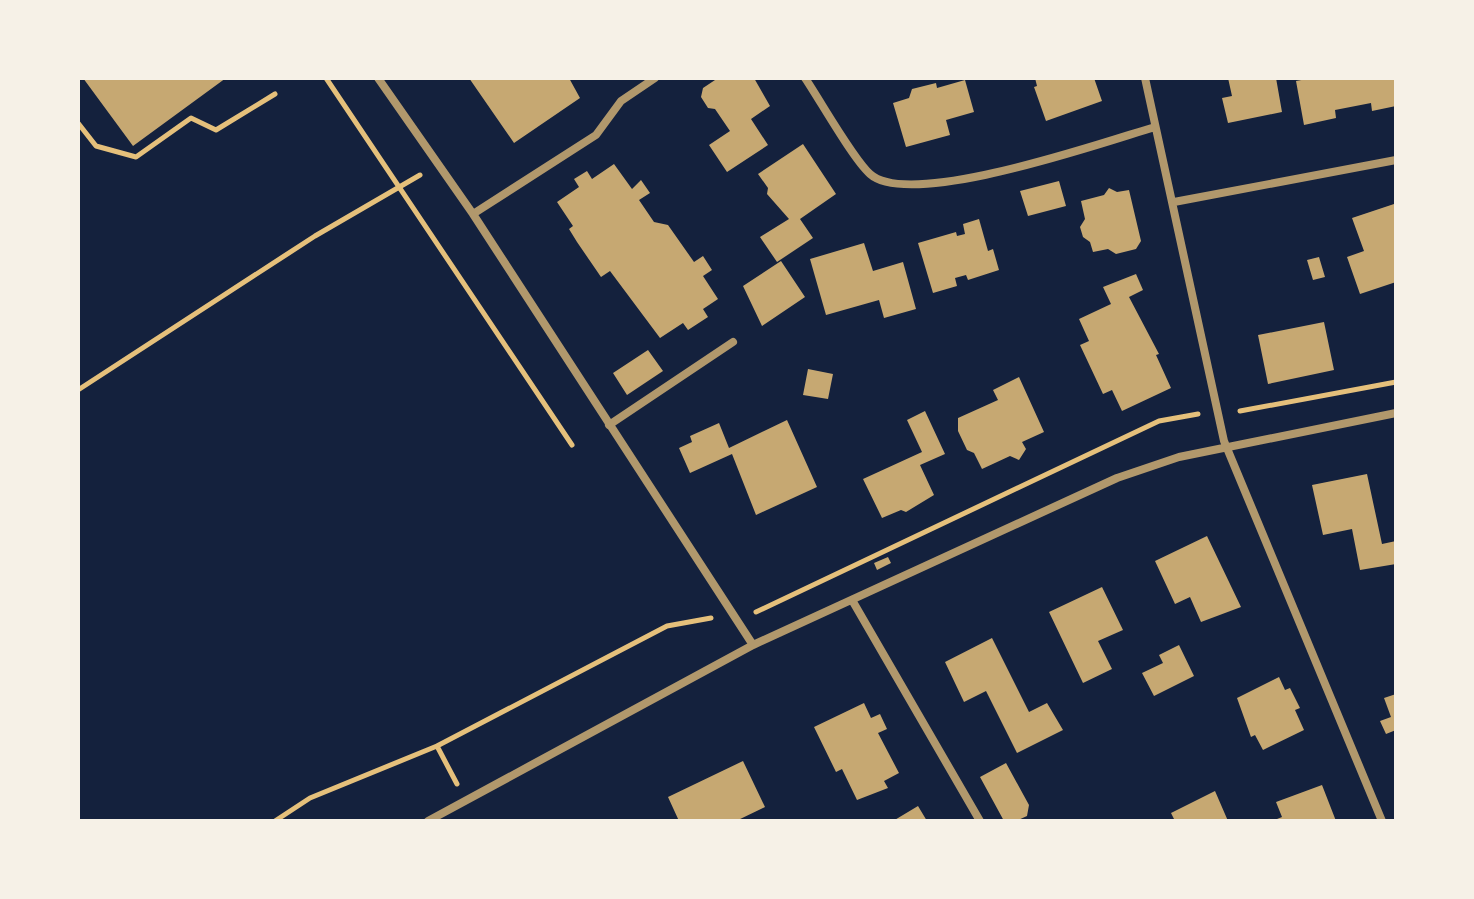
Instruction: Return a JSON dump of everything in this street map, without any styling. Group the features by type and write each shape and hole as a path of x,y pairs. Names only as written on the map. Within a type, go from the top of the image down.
{"street":[{"path":"378,78 473,214 753,645"},
{"path":"473,214 596,135 621,101 655,78"},
{"path":"805,78 871,176 903,185 993,175 1155,127"},
{"path":"1145,78 1226,447 1382,821"},
{"path":"1174,202 1396,160"},
{"path":"609,425 733,342"},
{"path":"428,821 443,817 466,800 753,645 1117,478 1179,457 1396,413"},
{"path":"852,600 980,821"}],"path":[{"path":"326,78 572,445"},
{"path":"78,123 96,146 136,157 191,118 216,130 275,94"},
{"path":"78,390 303,244 438,164"},
{"path":"1218,413 1245,411 1396,382"},
{"path":"437,746 466,800"}],"building":[{"path":"83,78 226,78 133,146"},
{"path":"469,78 569,78 580,98 514,143"},
{"path":"718,78 754,78 770,106 751,119 768,145 727,172 709,145 730,131 715,109 708,108 701,97 703,88"},
{"path":"1035,78 1094,78 1102,101 1046,121 1034,87 1037,86"},
{"path":"1228,78 1276,78 1282,112 1228,123 1222,98 1232,96"},
{"path":"1312,78 1396,78 1396,106 1372,111 1371,103 1335,110 1336,118 1304,125 1296,81"},
{"path":"965,80 974,112 946,120 950,135 906,147 893,103 909,98 912,89 936,83 937,88"},
{"path":"803,144 836,194 800,219 813,238 777,262 760,237 789,219 767,194 768,188 758,174"},
{"path":"614,164 632,189 641,180 650,193 639,200 654,222 668,225 694,262 703,256 712,270 703,276 718,299 703,309 708,317 688,330 683,323 660,338 610,271 601,277 569,229 573,226 557,202 579,187 574,179 587,171 592,179"},
{"path":"1059,181 1066,206 1028,216 1020,191"},
{"path":"1109,188 1117,192 1129,190 1141,241 1136,249 1116,254 1108,249 1093,252 1090,242 1083,237 1080,227 1085,219 1081,201 1104,195"},
{"path":"1394,204 1396,282 1360,294 1347,257 1364,251 1352,218"},
{"path":"979,219 988,251 993,249 999,270 968,280 966,275 955,278 957,286 933,293 918,243 956,232 957,236 965,234 963,224"},
{"path":"864,243 873,271 903,262 916,309 884,318 879,300 826,315 810,259"},
{"path":"1319,257 1325,277 1313,280 1307,260"},
{"path":"781,261 805,297 762,326 743,286"},
{"path":"1136,274 1143,290 1129,297 1159,354 1156,355 1171,388 1122,411 1112,390 1103,394 1080,345 1089,341 1079,319 1111,304 1103,287"},
{"path":"1324,322 1334,370 1268,384 1258,335"},
{"path":"648,350 663,371 627,395 613,373"},
{"path":"808,369 833,374 828,399 803,395"},
{"path":"1019,377 1044,432 1022,442 1026,449 1019,460 1010,456 982,469 974,453 967,450 958,431 958,418 998,400 993,390"},
{"path":"925,411 945,454 920,465 934,495 906,512 901,510 882,518 863,479 922,452 907,420"},
{"path":"787,420 817,487 756,515 732,454 690,473 679,448 692,442 690,436 719,423 729,448"},
{"path":"1367,474 1382,544 1396,541 1396,564 1360,570 1352,529 1323,535 1312,485"},
{"path":"1207,536 1241,607 1201,622 1190,597 1175,604 1155,561"},
{"path":"888,557 891,563 877,570 874,563"},
{"path":"1102,587 1123,630 1098,641 1112,669 1083,683 1049,612"},
{"path":"992,638 1029,712 1047,703 1063,730 1017,753 986,691 964,702 945,662"},
{"path":"1179,645 1194,676 1154,696 1142,673 1163,663 1159,655"},
{"path":"1279,677 1285,690 1290,688 1300,708 1295,710 1304,730 1263,750 1255,735 1251,737 1237,698"},
{"path":"1396,694 1396,730 1386,734 1380,721 1391,717 1384,698"},
{"path":"864,703 871,718 880,714 887,729 878,733 899,773 884,781 888,788 857,800 842,769 836,772 814,727"},
{"path":"743,761 765,807 736,821 679,821 668,797"},
{"path":"1006,763 1029,805 1027,816 1016,821 1004,821 980,777"},
{"path":"1322,785 1336,821 1272,821 1282,817 1276,802"},
{"path":"1215,791 1228,821 1175,821 1171,813"},
{"path":"918,806 927,821 893,821"}]}
